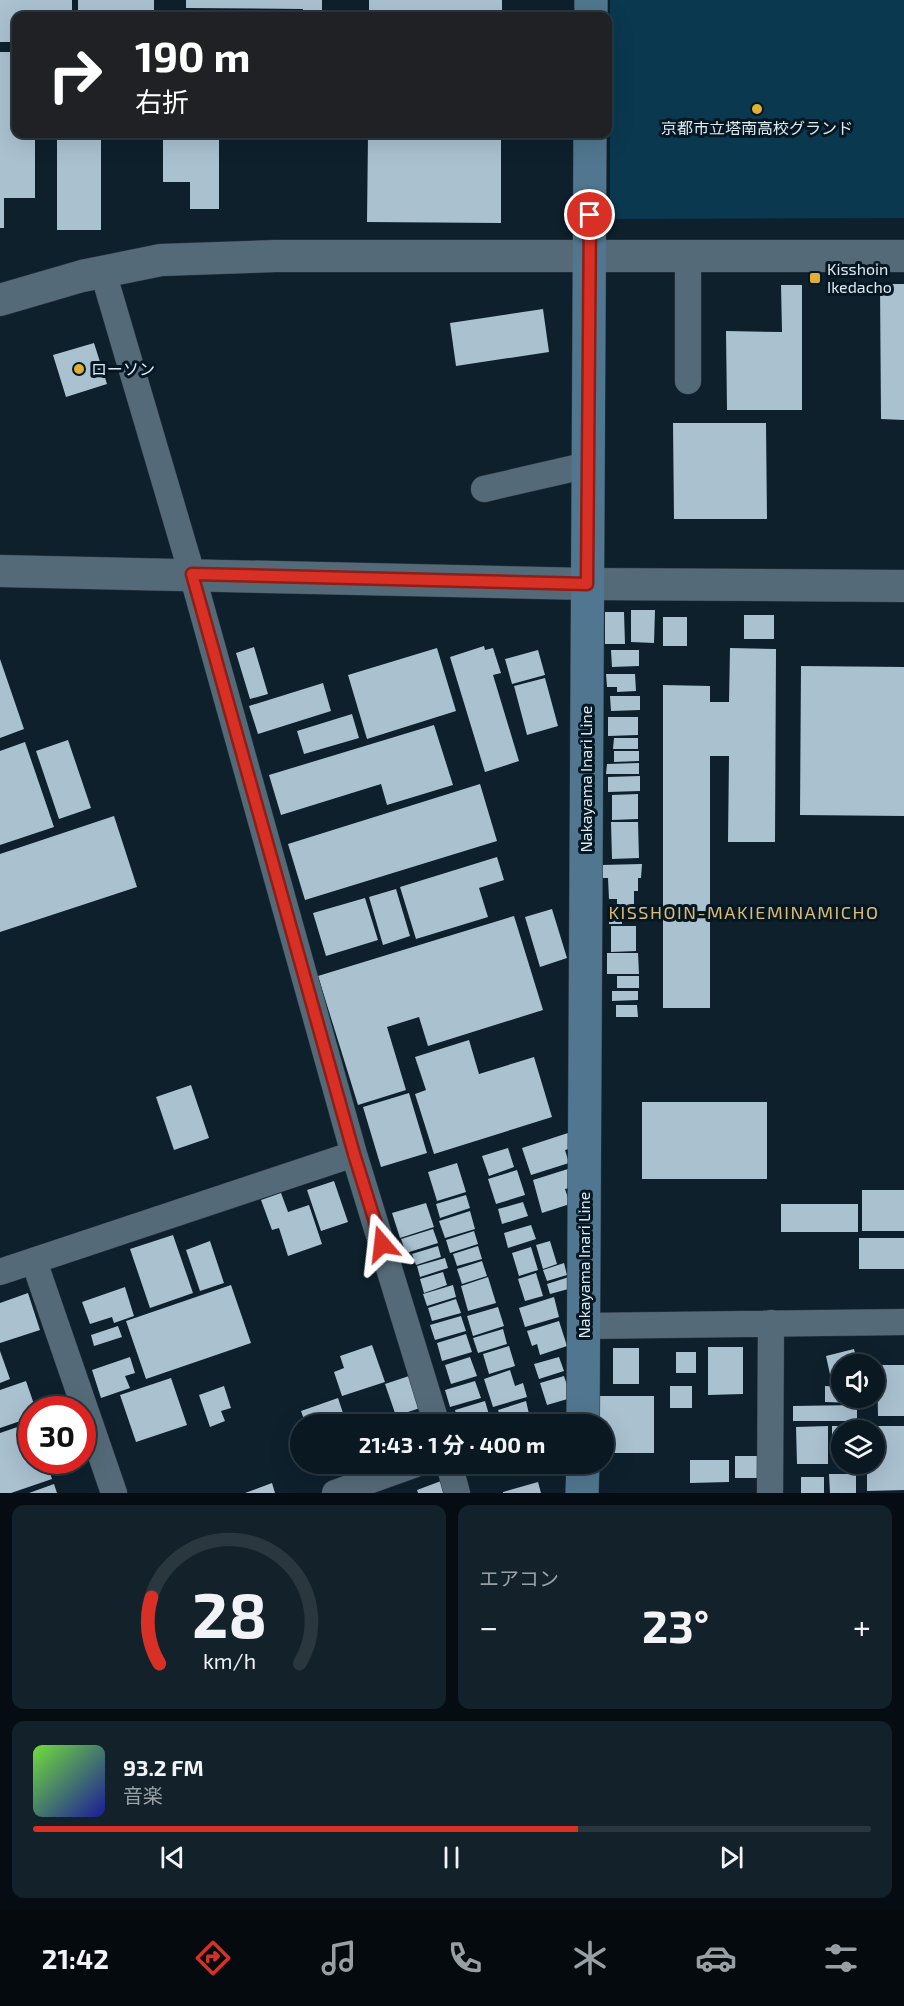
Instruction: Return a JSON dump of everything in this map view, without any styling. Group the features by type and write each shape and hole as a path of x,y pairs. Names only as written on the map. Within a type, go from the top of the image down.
{"main road":[{"name":"Nakayama Inari Line","path":"583,1414 590,138"},
{"path":"582,1493 583,1474"}],"street":[{"path":"0,300 15,294 103,272 161,260 276,256 904,256"},
{"path":"688,257 688,381"},
{"path":"103,272 192,574 354,1154 434,1414"},
{"path":"484,489 588,465"},
{"path":"0,571 587,584 904,586"},
{"path":"0,1272 354,1154"},
{"path":"34,1261 114,1493"},
{"path":"584,1326 904,1322"},
{"path":"770,1493 771,1323"},
{"path":"334,1493 388,1474"},
{"path":"451,1474 457,1493"}],"shaded area":[{"name":"京都市立塔南高校グランド","path":"610,0 904,0 904,218 610,219 612,12 610,12"}],"building":[{"path":"0,0 72,0 72,12 12,12 12,42 0,42"},
{"path":"78,0 154,0 154,12 78,12"},
{"path":"186,0 322,0 322,12 303,12 303,9 186,8"},
{"path":"369,0 502,0 502,12 369,12"},
{"path":"0,52 12,52 12,138 35,138 35,198 4,198 4,228 0,228"},
{"path":"57,138 101,138 101,230 57,230"},
{"path":"163,138 219,138 219,209 190,209 190,182 163,182"},
{"path":"368,138 501,138 501,223 367,222"},
{"path":"880,284 904,284 904,420 881,419"},
{"path":"781,285 802,285 802,410 727,410 726,331 782,332"},
{"path":"543,309 549,352 456,366 450,323"},
{"path":"94,343 107,384 66,397 53,355"},
{"path":"673,423 766,423 767,519 674,519"},
{"path":"631,610 655,610 654,643 631,642"},
{"path":"605,612 624,612 625,644 605,644"},
{"path":"744,615 774,615 774,639 744,639"},
{"path":"663,617 687,617 687,646 663,646"},
{"path":"484,646 485,650 493,648 501,673 493,675 519,761 485,772 450,657"},
{"path":"254,647 268,694 250,699 236,653"},
{"path":"437,648 456,711 367,739 348,675"},
{"path":"730,648 776,649 775,842 728,842 729,756 710,756 710,1008 663,1008 663,685 710,686 710,702 729,702"},
{"path":"538,650 545,675 512,684 505,659"},
{"path":"611,650 639,650 639,666 612,667"},
{"path":"0,659 24,729 0,738"},
{"path":"801,666 904,667 904,816 800,815"},
{"path":"606,674 635,674 636,691 617,692 617,687 607,687"},
{"path":"545,678 558,726 527,735 514,686"},
{"path":"323,683 331,711 258,734 249,706"},
{"path":"610,696 640,696 640,710 611,711"},
{"path":"352,714 359,738 304,754 297,731"},
{"path":"608,717 638,717 638,735 608,736"},
{"path":"434,725 453,785 387,805 381,784 281,815 269,775"},
{"path":"614,738 638,738 638,749 613,749"},
{"path":"68,740 91,808 59,819 36,751"},
{"path":"25,742 54,827 0,845 0,751"},
{"path":"614,751 639,751 639,761 614,762"},
{"path":"639,763 639,774 606,774 607,764"},
{"path":"640,776 640,791 608,792 608,777"},
{"path":"480,784 497,841 305,900 288,844"},
{"path":"638,794 638,819 612,820 612,795"},
{"path":"114,816 137,887 0,932 0,854"},
{"path":"611,822 638,822 639,858 612,859"},
{"path":"497,857 504,880 479,888 488,917 416,939 400,887"},
{"path":"642,864 641,878 638,878 638,891 634,891 634,909 617,909 617,899 609,899 608,878 601,878 601,865"},
{"path":"396,889 410,936 383,945 369,897"},
{"path":"365,898 378,940 326,956 313,913"},
{"path":"552,909 567,958 540,967 525,917"},
{"path":"609,915 622,915 622,924 609,924"},
{"path":"514,916 543,1010 428,1046 419,1017 387,1027 406,1090 358,1105 318,976"},
{"path":"611,926 636,926 636,951 611,952"},
{"path":"607,953 638,953 639,974 607,974"},
{"path":"617,976 639,976 639,988 617,988"},
{"path":"612,991 638,991 638,1000 612,1001"},
{"path":"616,1005 637,1005 638,1017 616,1017"},
{"path":"469,1040 479,1074 534,1057 552,1117 434,1154 415,1094 426,1090 415,1057"},
{"path":"191,1085 209,1138 174,1150 156,1097"},
{"path":"409,1093 427,1153 381,1167 363,1107"},
{"path":"642,1102 767,1102 767,1179 642,1179"},
{"path":"568,1133 573,1148 565,1150 569,1163 531,1175 522,1148"},
{"path":"508,1148 514,1167 489,1176 482,1156"},
{"path":"457,1163 466,1192 437,1201 428,1172"},
{"path":"571,1168 576,1186 565,1189 570,1204 542,1213 533,1180"},
{"path":"517,1170 525,1195 496,1204 488,1179"},
{"path":"334,1181 348,1222 321,1231 307,1190"},
{"path":"862,1190 904,1190 904,1231 862,1231"},
{"path":"281,1193 288,1212 309,1205 322,1244 288,1256 279,1228 272,1230 261,1200"},
{"path":"466,1195 470,1208 440,1218 436,1204"},
{"path":"523,1202 528,1216 502,1224 498,1209"},
{"path":"426,1203 434,1227 400,1238 392,1213"},
{"path":"781,1204 858,1204 858,1232 781,1232"},
{"path":"470,1211 475,1229 445,1238 439,1221"},
{"path":"531,1225 536,1239 508,1248 504,1233"},
{"path":"433,1229 438,1243 406,1253 401,1239"},
{"path":"474,1231 478,1244 450,1253 446,1240"},
{"path":"173,1235 193,1293 150,1308 130,1249"},
{"path":"859,1238 904,1238 904,1269 859,1269"},
{"path":"210,1241 224,1283 200,1291 186,1250"},
{"path":"550,1241 557,1264 543,1269 536,1245"},
{"path":"438,1246 441,1257 416,1265 412,1254"},
{"path":"478,1246 482,1259 457,1266 453,1254"},
{"path":"531,1247 538,1270 519,1276 512,1253"},
{"path":"445,1258 448,1268 420,1277 417,1266"},
{"path":"482,1261 487,1276 462,1284 457,1269"},
{"path":"564,1263 567,1275 547,1281 543,1270"},
{"path":"443,1272 447,1285 424,1293 420,1279"},
{"path":"536,1273 543,1296 525,1301 518,1279"},
{"path":"488,1277 496,1303 468,1311 461,1286"},
{"path":"569,1277 572,1288 550,1294 547,1284"},
{"path":"231,1285 251,1343 146,1379 126,1321"},
{"path":"453,1285 456,1297 427,1306 423,1294"},
{"path":"125,1287 134,1316 114,1323 112,1317 90,1324 82,1302"},
{"path":"28,1293 40,1330 0,1343 0,1303"},
{"path":"554,1297 559,1317 525,1327 519,1308"},
{"path":"456,1299 461,1313 432,1321 428,1308"},
{"path":"498,1307 504,1326 473,1336 467,1316"},
{"path":"461,1316 466,1331 435,1340 430,1325"},
{"path":"559,1321 567,1346 540,1355 537,1344 532,1346 527,1331"},
{"path":"118,1326 122,1337 94,1346 91,1335"},
{"path":"503,1329 507,1344 478,1353 473,1338"},
{"path":"466,1334 472,1352 442,1361 437,1343"},
{"path":"372,1345 385,1382 342,1396 334,1372 344,1368 340,1356"},
{"path":"509,1346 515,1366 489,1374 483,1354"},
{"path":"708,1347 743,1347 743,1394 708,1395"},
{"path":"613,1348 639,1348 639,1384 613,1384"},
{"path":"854,1349 855,1354 834,1354"},
{"path":"0,1351 10,1379 0,1383"},
{"path":"676,1352 696,1352 696,1373 676,1373"},
{"path":"831,1355 831,1379 826,1356"},
{"path":"130,1357 135,1373 125,1376 130,1388 101,1398 92,1370"},
{"path":"470,1357 477,1376 451,1384 445,1365"},
{"path":"559,1357 564,1371 539,1379 534,1364"},
{"path":"885,1365 904,1365 904,1416 878,1416 878,1408 885,1408"},
{"path":"510,1370 515,1386 523,1383 527,1397 493,1407 484,1379"},
{"path":"409,1376 420,1408 395,1414 385,1384"},
{"path":"564,1376 571,1398 547,1405 540,1383"},
{"path":"171,1378 187,1425 136,1442 120,1395"},
{"path":"26,1381 31,1396 18,1396 18,1422 0,1428 0,1390"},
{"path":"475,1381 481,1398 450,1407 445,1390"},
{"path":"224,1386 231,1408 221,1411 225,1421 210,1427 199,1395"},
{"path":"670,1386 692,1386 692,1408 670,1408"},
{"path":"825,1386 831,1386 831,1402 825,1402"},
{"path":"596,1396 654,1396 654,1453 614,1453 614,1414 596,1414"},
{"path":"338,1398 343,1414 302,1414 301,1411"},
{"path":"485,1401 489,1414 456,1414 455,1410"},
{"path":"526,1401 529,1414 499,1414 498,1410"},
{"path":"793,1406 857,1408 857,1420 793,1421"},
{"path":"828,1426 828,1464 797,1464 796,1427"},
{"path":"885,1426 904,1426 904,1490 867,1491 867,1474 885,1474"},
{"path":"18,1427 18,1474 50,1474 52,1479 11,1493 0,1493 0,1433"},
{"path":"735,1456 757,1456 757,1478 735,1478"},
{"path":"690,1460 729,1460 729,1482 690,1483"},
{"path":"829,1474 856,1474 856,1493 830,1493"},
{"path":"801,1477 824,1477 824,1493 801,1493"},
{"path":"441,1481 446,1493 418,1493 417,1490"},
{"path":"538,1482 541,1493 503,1493 503,1492"},
{"path":"272,1483 275,1493 245,1493"},
{"path":"54,1484 57,1493 29,1493"}],"place":[{"name":"京都市立塔南高校グランド","path":"757,109"},
{"name":"Kisshoin Ikedacho","path":"815,278"},
{"name":"ローソン","path":"79,369"}],"district":[{"name":"KISSHOIN-MAKIEMINAMICHO","path":"744,913"}],"route":[{"path":"382,1244 354,1154 192,574 587,584 590,215"}]}
